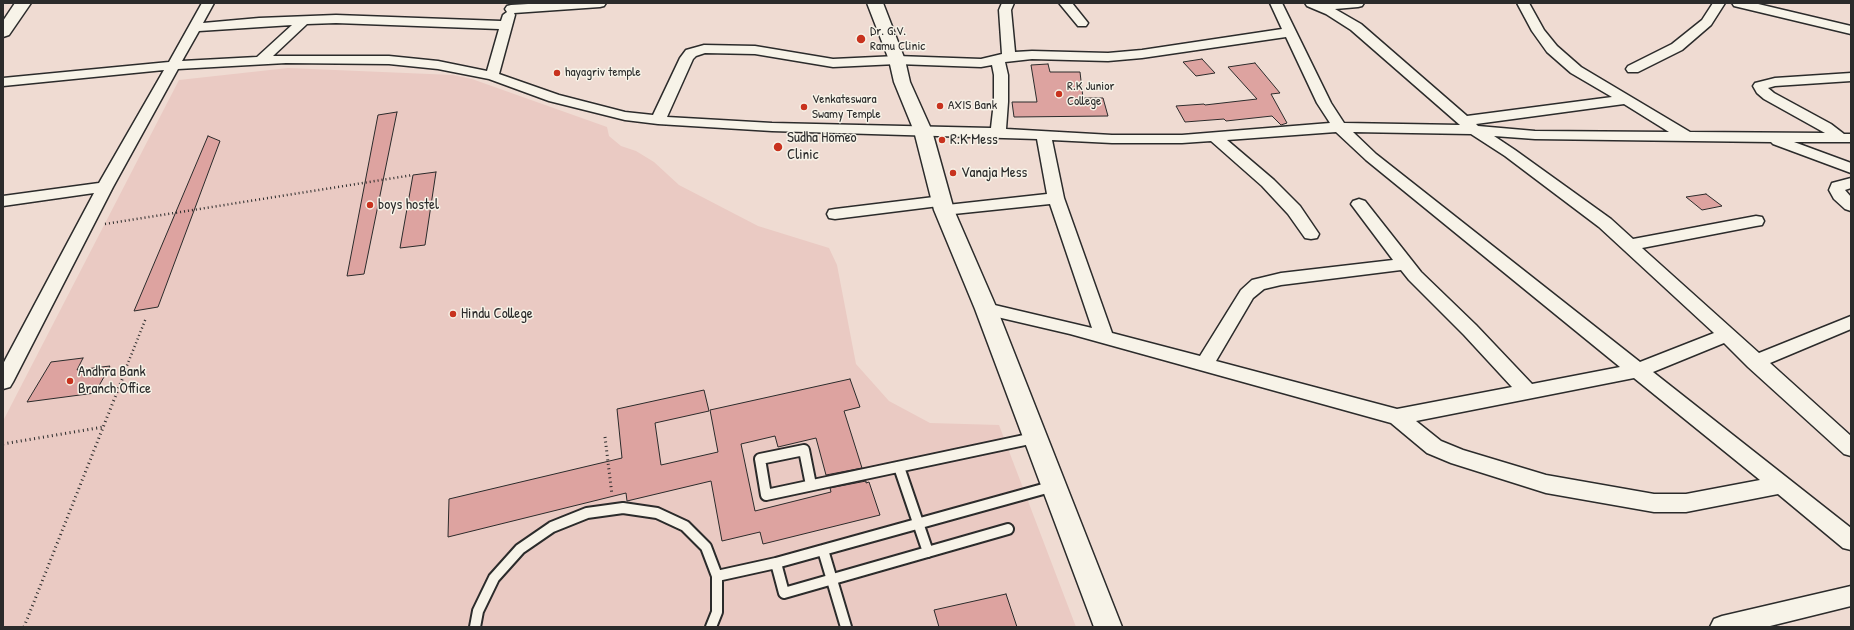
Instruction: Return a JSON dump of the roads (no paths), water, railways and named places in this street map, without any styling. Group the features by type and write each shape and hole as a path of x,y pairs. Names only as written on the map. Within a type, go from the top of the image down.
{"street":[{"path":"3,32 23,3"},
{"path":"3,382 105,187 208,3"},
{"path":"492,76 512,6 600,3"},
{"path":"875,3 897,60 902,82 923,131 943,206 986,309 1034,438 1108,627"},
{"path":"998,133 1001,102 1001,75 1004,59 1005,10 1008,3"},
{"path":"1065,3 1082,23"},
{"path":"1276,3 1324,103 1340,127 1371,157 1851,541"},
{"path":"1315,4 1358,3"},
{"path":"1523,3 1538,31 1552,49 1576,70 1686,136"},
{"path":"1633,69 1677,47 1707,22 1719,3"},
{"path":"1738,3 1851,30"},
{"path":"1315,4 1356,27 1469,126 1510,153 1605,223 1755,362 1851,448"},
{"path":"194,28 304,20 406,21 506,26"},
{"path":"262,60 304,20"},
{"path":"1834,26 1851,40"},
{"path":"658,120 687,58 691,53 696,51 755,50 814,61 834,63 897,60 982,63 1032,55 1108,57 1150,53 1290,32"},
{"path":"3,82 174,65 286,59 389,60 438,65 492,76 554,98 625,116 658,120 772,127 998,133 1112,139 1182,139 1340,127 1469,126 1535,135 1846,138"},
{"path":"1846,138 1769,96 1760,86 1775,82 1851,77"},
{"path":"1469,126 1625,100"},
{"path":"1044,135 1056,198 1105,338"},
{"path":"1214,136 1274,188 1294,210 1311,234"},
{"path":"1766,137 1851,168"},
{"path":"1851,183 1838,186 1837,190 1840,196 1851,206"},
{"path":"3,201 105,187"},
{"path":"835,214 1056,198"},
{"path":"1359,204 1415,276 1470,330 1528,392"},
{"path":"1629,245 1756,221"},
{"path":"1204,365 1247,294 1258,284 1281,279 1406,264"},
{"path":"986,309 1105,338 1397,417 1434,447 1458,457 1546,484 1654,502 1686,503 1782,485"},
{"path":"1755,362 1851,322"},
{"path":"1397,417 1639,370 1726,335"},
{"path":"1722,627 1851,596"}],"lane":[{"path":"811,485 804,450 760,459 766,495 1034,438"},
{"path":"899,467 928,552"},
{"path":"717,576 776,563 1054,486"},
{"path":"475,627 478,611 494,578 520,549 552,527 587,513 623,508 656,513 685,526 706,547 717,576 717,612 711,627"},
{"path":"776,563 784,593 1008,529"},
{"path":"823,550 846,627"}],"place":[{"name":"Dr. G.V. Ramu Clinic","path":"861,39"},
{"name":"hayagriv temple","path":"557,73"},
{"name":"R.K Junior College","path":"1059,94"},
{"name":"AXIS Bank","path":"940,106"},
{"name":"Venkateswara Swamy Temple","path":"804,107"},
{"name":"R.K Mess","path":"942,140"},
{"name":"Sudha Homeo Clinic","path":"778,147"},
{"name":"Vanaja Mess","path":"953,173"},
{"name":"boys hostel","path":"370,205"},
{"name":"Hindu College","path":"453,314"},
{"name":"Andhra Bank Branch Office","path":"70,381"}]}
